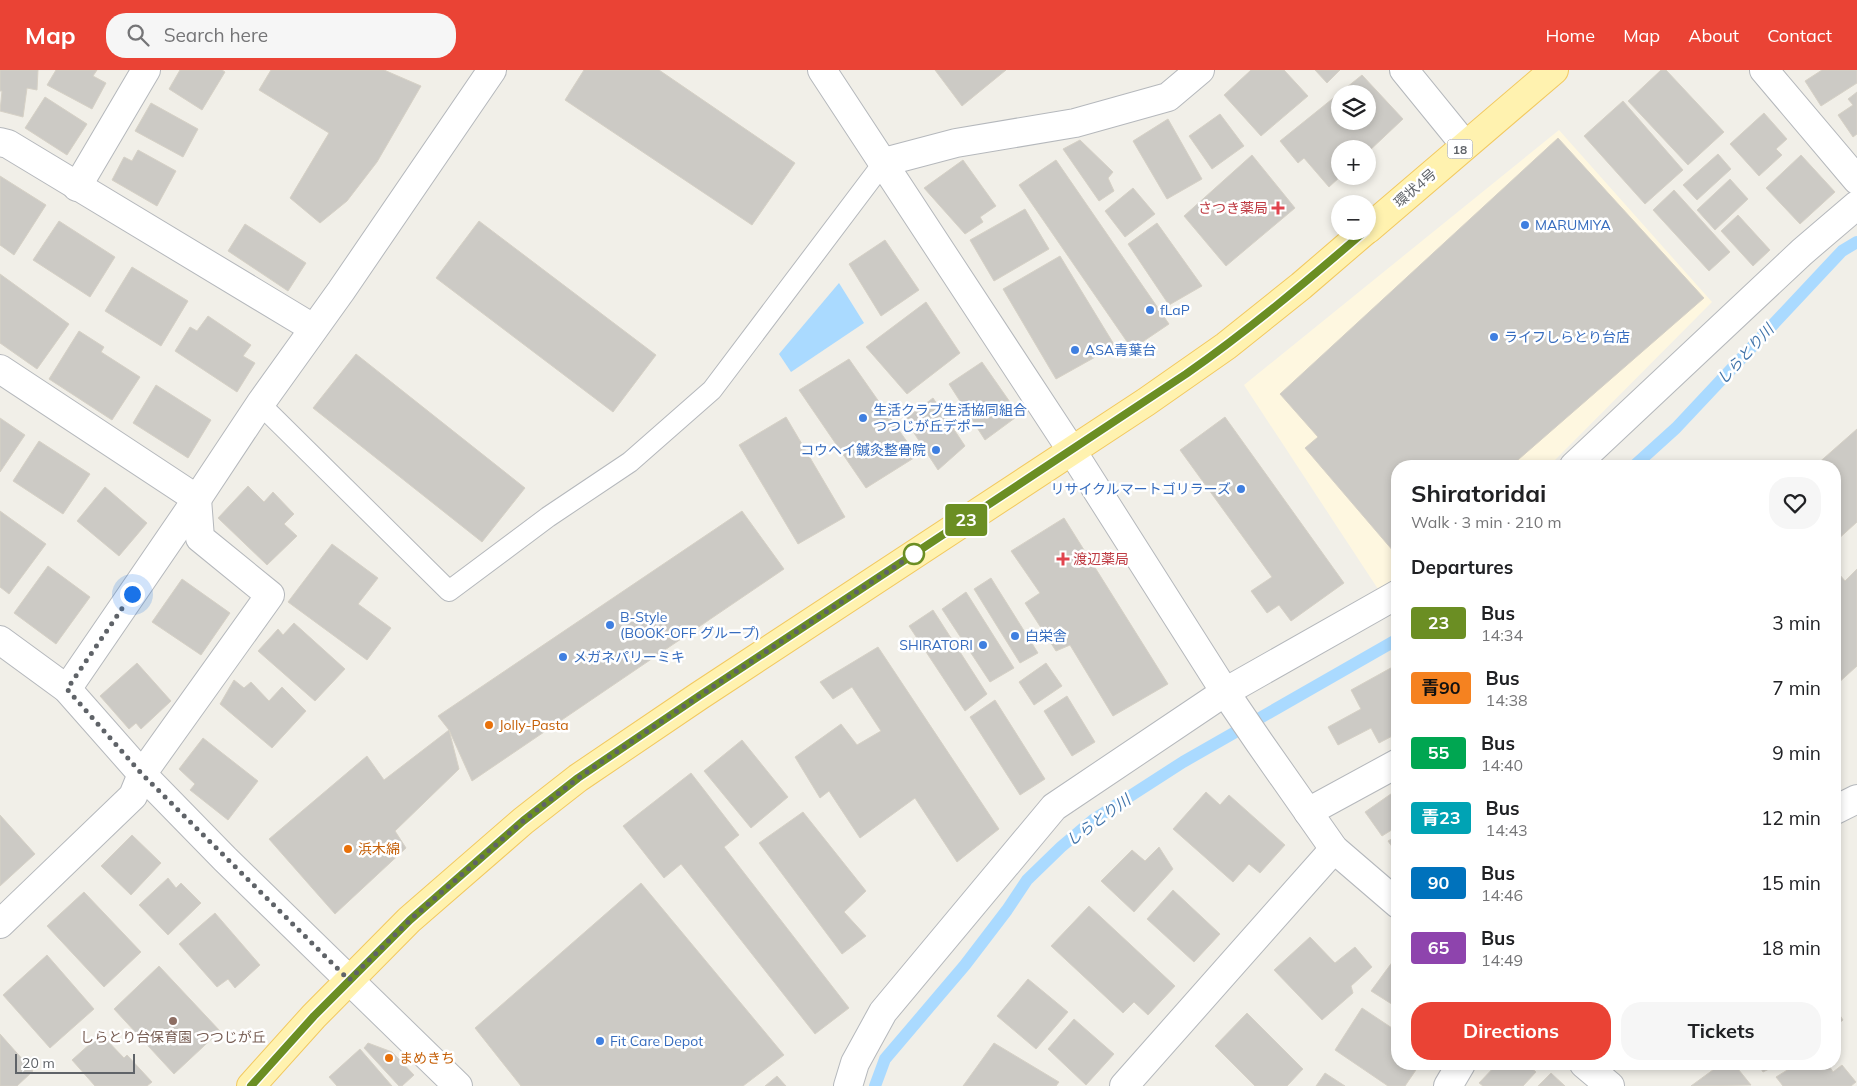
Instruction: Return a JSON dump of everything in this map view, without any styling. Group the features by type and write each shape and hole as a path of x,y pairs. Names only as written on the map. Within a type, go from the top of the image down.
{"main road":[{"name":"環状4号","path":"1376,221 1554,70"},
{"name":"環状4号","path":"251,1086 349,980 410,920 523,821 578,778 699,696 1072,451 1226,346 1354,240"}],"street":[{"path":"77,187 146,70"},
{"path":"67,689 198,499 260,404 341,291 492,70"},
{"path":"822,70 1072,451 1259,742 1334,849 1391,898"},
{"path":"884,162 956,143 1074,123 1168,97 1200,70"},
{"path":"1404,70 1465,145"},
{"path":"1764,70 1857,180"},
{"path":"0,142 8,144 313,328"},
{"path":"1580,460 1802,252 1857,205"},
{"path":"0,369 198,499"},
{"path":"0,924 133,796 142,774 270,595 200,538 198,499"},
{"path":"848,1086 856,1063 882,1012 1054,807 1228,696 1391,598"},
{"path":"0,640 67,689 142,774 458,1086"},
{"path":"1308,812 1391,767"},
{"path":"1841,807 1857,799"},
{"path":"1124,1086 1334,849"},
{"path":"1448,1086 1457,1070"},
{"path":"1591,1070 1610,1086"}],"lane":[{"path":"260,404 449,591 548,517 630,462 712,390 884,162"}],"shaded area":[{"path":"1559,130 1712,302 1555,460 1391,460 1391,581 1378,589 1244,385"}],"water":[{"path":"839,283 864,323 791,372 779,354"}],"building":[{"path":"0,70 38,70 37,90 27,88 23,117 0,111 2,91 0,91"},
{"path":"56,70 97,70 93,76 106,83 92,109 47,85"},
{"path":"180,70 222,70 225,72 202,110 169,89"},
{"path":"271,70 384,70 421,86 377,162 347,201 320,223 290,198 329,133 259,90"},
{"path":"584,70 659,70 795,163 752,225 565,100"},
{"path":"935,70 1006,70 962,106"},
{"path":"1251,70 1284,70 1308,96 1261,136 1224,95"},
{"path":"1315,70 1340,70 1327,83"},
{"path":"1661,70 1666,70 1724,132 1688,165 1628,101"},
{"path":"1822,70 1857,70 1857,83 1821,106 1805,81"},
{"path":"1362,75 1371,85 1350,85"},
{"path":"1376,90 1403,119 1376,144 1376,140 1331,140 1331,185 1329,187 1304,158 1298,163 1280,141 1331,100 1331,130 1376,130"},
{"path":"1857,92 1857,134 1853,137 1838,115 1853,105 1848,99"},
{"path":"45,97 87,124 67,155 25,128"},
{"path":"1623,101 1683,170 1645,204 1584,136"},
{"path":"151,103 198,129 183,157 135,131"},
{"path":"1764,113 1787,139 1776,149 1782,155 1759,176 1730,144"},
{"path":"1220,114 1244,146 1212,169 1189,136"},
{"path":"1168,119 1202,179 1167,199 1133,141"},
{"path":"1558,138 1704,298 1518,460 1391,460 1391,548 1305,448 1318,437 1280,394"},
{"path":"1080,140 1113,172 1108,178 1114,191 1099,201 1063,149"},
{"path":"138,150 176,171 157,206 112,180 124,157 132,161"},
{"path":"1718,154 1731,169 1697,200 1683,185"},
{"path":"1252,155 1295,208 1226,266 1184,216"},
{"path":"1801,155 1835,192 1800,224 1766,188"},
{"path":"963,160 996,206 980,217 983,222 965,234 924,188"},
{"path":"1056,160 1169,324 1132,349 1019,185"},
{"path":"0,176 46,205 14,255 0,245"},
{"path":"1730,179 1748,199 1715,230 1697,210"},
{"path":"1133,188 1155,214 1125,237 1105,211"},
{"path":"1674,190 1730,252 1709,271 1653,210"},
{"path":"1025,209 1049,249 994,281 970,240"},
{"path":"1738,215 1770,250 1753,266 1721,231"},
{"path":"59,221 115,257 90,297 33,260"},
{"path":"479,221 656,355 613,412 436,278"},
{"path":"1157,223 1202,286 1169,305 1128,244"},
{"path":"245,224 306,263 288,291 228,251"},
{"path":"885,240 919,290 881,316 849,264"},
{"path":"1060,256 1115,346 1056,379 1003,289"},
{"path":"132,267 188,301 161,346 105,311"},
{"path":"0,274 69,324 37,369 0,343"},
{"path":"926,302 960,353 907,394 866,347"},
{"path":"208,316 251,345 243,356 255,363 237,392 175,351 190,327 197,331"},
{"path":"79,331 104,347 101,352 140,377 112,420 49,379"},
{"path":"356,354 525,488 482,542 313,408"},
{"path":"849,359 917,456 866,488 799,390"},
{"path":"982,362 1019,415 985,440 949,384"},
{"path":"156,385 211,420 188,458 133,423"},
{"path":"933,398 965,446 938,470 905,419"},
{"path":"786,417 845,517 798,544 739,445"},
{"path":"1225,417 1344,583 1291,621 1279,605 1267,613 1251,591 1272,577 1180,450"},
{"path":"0,418 25,435 0,472"},
{"path":"1857,429 1857,522 1841,537 1841,460 1822,460"},
{"path":"39,441 90,474 63,514 13,481"},
{"path":"248,486 264,502 273,492 294,514 284,524 297,536 267,565 218,518"},
{"path":"105,487 147,523 119,556 77,521"},
{"path":"0,511 46,544 9,594 0,587"},
{"path":"742,511 784,569 472,781 449,730 438,716"},
{"path":"1064,518 1168,684 1113,716 1070,645 1056,651 1025,603 1040,593 1011,551"},
{"path":"332,544 378,578 358,604 391,628 367,660 288,602"},
{"path":"48,566 90,597 56,644 14,613"},
{"path":"1857,569 1857,666 1841,681 1841,576 1845,581"},
{"path":"991,578 1038,653 1020,663 974,589"},
{"path":"182,579 230,613 201,655 152,622"},
{"path":"966,592 1014,668 990,682 942,609"},
{"path":"933,610 987,694 965,711 909,626"},
{"path":"294,623 345,669 315,701 258,651 278,629 283,635"},
{"path":"878,647 999,829 957,862 915,798 860,838 829,791 820,798 795,757 841,724 857,745 881,731 852,687 833,699 820,682"},
{"path":"137,663 171,701 141,729 136,723 129,729 100,696"},
{"path":"1046,663 1062,686 1034,705 1019,682"},
{"path":"1391,668 1391,737 1379,743 1371,728 1338,745 1328,727 1361,709 1351,690"},
{"path":"234,680 244,688 251,682 269,701 282,687 306,711 272,748 220,704"},
{"path":"1067,696 1095,742 1072,756 1044,711"},
{"path":"995,700 1045,779 1020,795 970,717"},
{"path":"449,730 459,769 395,831 406,848 335,914 269,839 367,756 384,780"},
{"path":"203,738 258,781 228,820 190,790 195,784 179,769"},
{"path":"742,740 788,797 751,828 704,771"},
{"path":"691,773 739,835 724,847 849,1008 815,1034 681,864 664,878 623,826"},
{"path":"1206,792 1220,805 1229,795 1285,845 1260,873 1249,864 1233,882 1173,829"},
{"path":"1391,794 1391,830 1382,836 1365,812"},
{"path":"803,812 866,891 844,912 866,936 842,954 759,843"},
{"path":"0,815 35,854 0,886"},
{"path":"132,835 161,863 131,895 101,866"},
{"path":"1159,847 1173,869 1134,912 1101,881 1132,850 1145,861"},
{"path":"168,878 176,888 181,883 201,903 168,935 139,905"},
{"path":"641,883 784,1055 743,1086 521,1086 475,1028"},
{"path":"1173,890 1220,934 1194,962 1147,919"},
{"path":"84,892 141,952 104,987 47,926"},
{"path":"1089,906 1175,986 1148,1015 1134,1002 1123,1013 1051,946"},
{"path":"215,913 260,965 235,988 228,979 217,987 179,944"},
{"path":"1310,937 1335,963 1355,947 1372,967 1351,986 1353,993 1322,1020 1274,970"},
{"path":"47,955 94,1009 50,1048 3,995"},
{"path":"1391,964 1391,1004 1371,991"},
{"path":"159,966 220,1031 174,1074 114,1009"},
{"path":"1028,979 1068,1012 1036,1049 997,1016"},
{"path":"1362,1008 1391,1027 1391,1070 1416,1070 1405,1086 1388,1086 1335,1050"},
{"path":"1247,1013 1303,1069 1287,1086 1255,1086 1215,1046"},
{"path":"1074,1019 1114,1054 1086,1085 1048,1049"},
{"path":"0,1034 33,1071 17,1086 0,1086"},
{"path":"101,1034 124,1058 127,1055 152,1082 147,1086 95,1086 72,1060"},
{"path":"368,1043 392,1052 414,1075 402,1086 399,1086 364,1048"},
{"path":"994,1043 1059,1082 1056,1086 963,1086"},
{"path":"360,1049 392,1086 337,1086 329,1077"},
{"path":"1842,1065 1856,1082 1851,1086 1783,1086 1776,1077 1787,1070 1832,1070 1833,1072 1841,1070"},
{"path":"1491,1070 1534,1070 1536,1072 1523,1086 1483,1086 1479,1083"},
{"path":"1713,1070 1739,1070 1751,1085 1691,1086"},
{"path":"1325,1073 1345,1086 1316,1086"},
{"path":"1551,1073 1565,1086 1538,1086"},
{"path":"777,1076 786,1086 765,1086"}],"waterway":[{"name":"しらとり川","path":"1641,460 1676,428 1842,251 1857,242"},
{"name":"しらとり川","path":"875,1086 885,1059 965,965 1007,910 1027,880 1061,847 1093,820 1183,762 1391,643"}],"bus line":[{"name":"23","path":"251,1086 314,1016 410,920 478,859 578,778 699,696 1146,402 1226,346 1355,240"}],"place":[{"name":"さつき薬局","path":"1278,208"},
{"name":"MARUMIYA","path":"1525,225"},
{"name":"fLaP","path":"1150,310"},
{"name":"ライフしらとり台店","path":"1494,337"},
{"name":"ASA青葉台","path":"1075,350"},
{"name":"生活クラブ生活協同組合 つつじが丘デポー","path":"863,418"},
{"name":"コウヘイ鍼灸整骨院","path":"936,450"},
{"name":"リサイクルマートゴリラーズ","path":"1241,489"},
{"name":"渡辺薬局","path":"1063,559"},
{"name":"B-Style (BOOK-OFF グループ)","path":"610,625"},
{"name":"白栄舎","path":"1015,636"},
{"name":"SHIRATORI","path":"983,645"},
{"name":"メガネパリーミキ","path":"563,657"},
{"name":"Jolly-Pasta","path":"489,725"},
{"name":"浜木綿","path":"348,849"},
{"name":"しらとり台保育園 つつじが丘","path":"173,1021"},
{"name":"Fit Care Depot","path":"600,1041"},
{"name":"まめきち","path":"389,1058"}],"route":[{"path":"132,594 67,689 142,774 225,859 349,980 410,920 478,859 578,778 914,554"}]}
